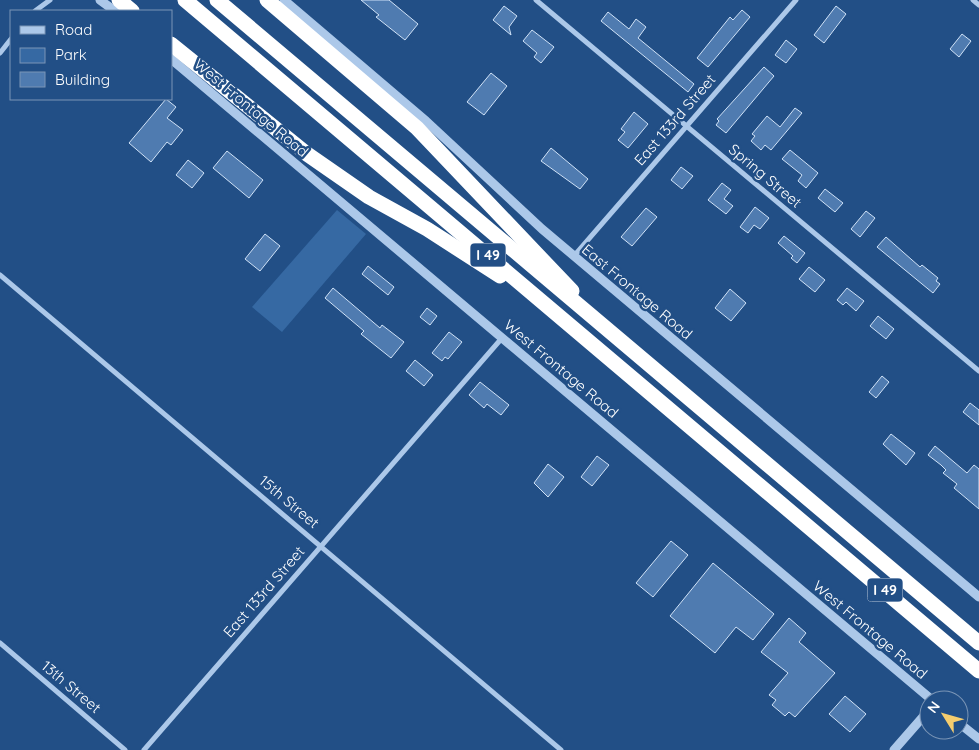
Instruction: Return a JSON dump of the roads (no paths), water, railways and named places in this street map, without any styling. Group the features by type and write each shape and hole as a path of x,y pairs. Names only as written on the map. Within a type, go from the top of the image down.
{"highway":[{"path":"119,0 131,10"},
{"name":"I 49","path":"185,0 979,671"},
{"name":"I 49","path":"217,0 979,644"},
{"path":"267,0 388,102 436,146 568,285 587,313"},
{"path":"172,45 307,154 354,186 427,229 552,309"}],"street":[{"path":"36,10 50,0"},
{"path":"100,0 114,10"},
{"name":"East Frontage Road","path":"284,0 426,121 542,229 979,597"},
{"name":"Spring Street","path":"536,0 979,371"},
{"name":"East 133rd Street","path":"574,256 796,0"},
{"path":"973,0 979,5"},
{"path":"0,52 10,40"},
{"name":"West Frontage Road","path":"172,60 920,690"},
{"name":"15th Street","path":"0,275 561,750"},
{"name":"East 133rd Street","path":"144,750 320,545 502,338"},
{"name":"13th Street","path":"1,646 125,750"},
{"path":"894,750 919,721"},
{"path":"969,732 979,740"}]}
